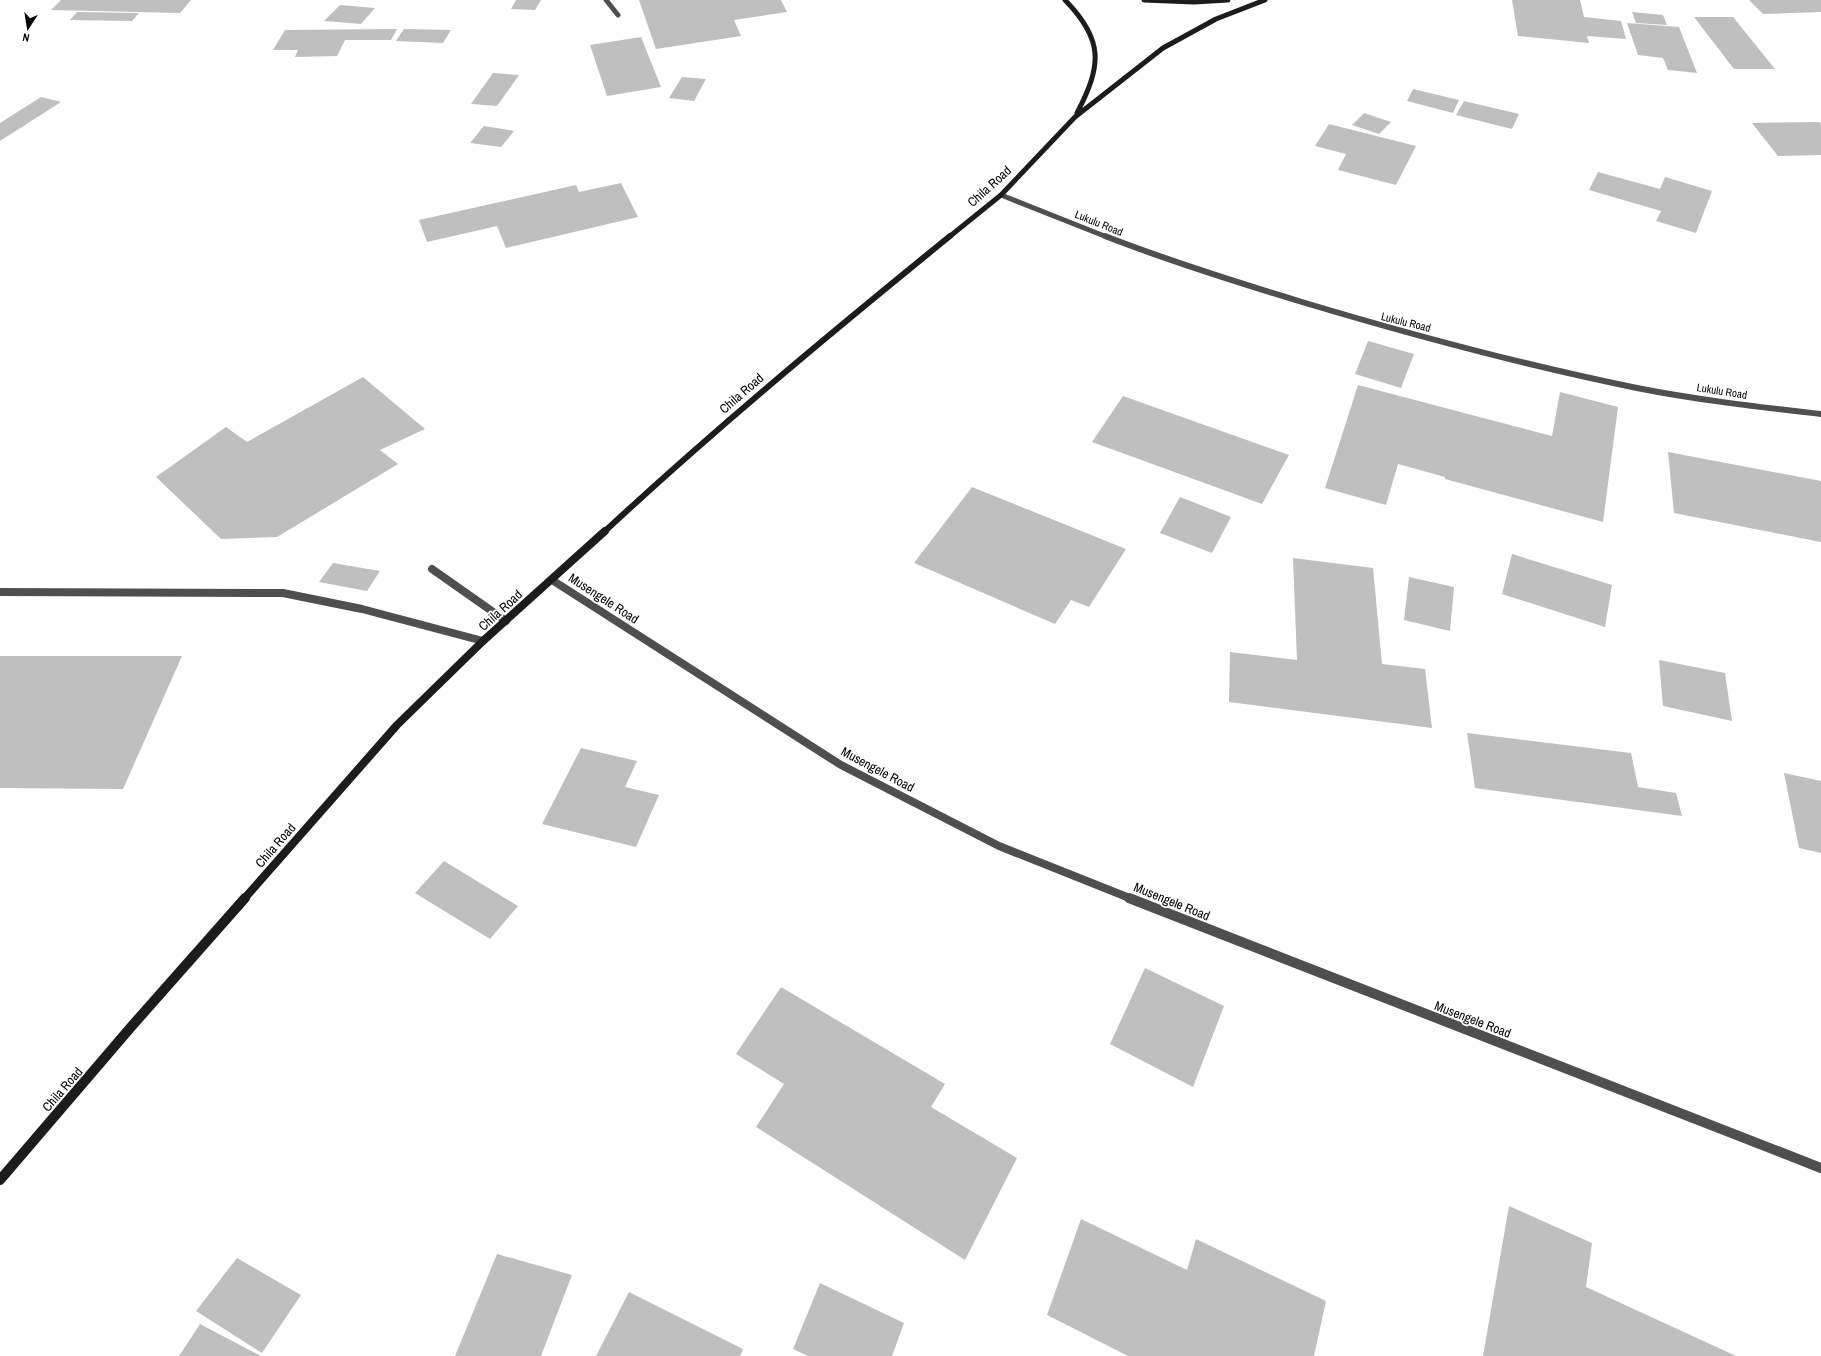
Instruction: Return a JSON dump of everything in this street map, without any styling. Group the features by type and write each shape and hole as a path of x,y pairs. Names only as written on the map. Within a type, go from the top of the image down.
{"street":[{"path":"606,0 618,15"},
{"name":"Chila Road","path":"1065,0 1074,8 1094,44 1095,66 1085,97 1074,117"},
{"path":"1144,0 1194,2 1228,0"},
{"name":"Chila Road","path":"0,1180 131,1027 397,725 483,641 552,580 680,461 807,352 1001,194 1074,117 1162,48 1216,19 1265,0"},
{"name":"Lukulu Road","path":"1001,194 1125,244 1247,285 1372,323 1496,355 1638,388 1755,406 1821,414"},
{"path":"432,569 506,621"},
{"name":"Musengele Road","path":"552,580 841,765 999,846 1256,949 1821,1168"},
{"path":"0,592 283,593 362,609 483,641"}],"building":[{"path":"61,0 191,0 180,13 51,10"},
{"path":"516,0 541,0 535,10 511,9"},
{"path":"639,0 781,0 787,12 734,20 741,36 656,49"},
{"path":"1512,0 1580,0 1584,17 1621,21 1626,39 1587,36 1589,43 1518,36"},
{"path":"1749,0 1821,0 1821,12 1763,14"},
{"path":"340,5 375,8 361,24 324,21"},
{"path":"77,12 139,13 132,21 70,20"},
{"path":"1632,12 1663,15 1667,25 1636,23"},
{"path":"1694,17 1733,17 1775,69 1734,69"},
{"path":"1627,23 1679,27 1697,73 1668,70 1663,58 1638,55"},
{"path":"397,29 391,40 345,40 337,56 295,57 298,50 273,50 285,30"},
{"path":"404,29 451,30 443,43 396,41"},
{"path":"641,37 661,87 607,96 590,45"},
{"path":"493,73 519,75 497,106 471,104"},
{"path":"682,77 706,79 694,101 669,98"},
{"path":"1413,89 1459,100 1453,113 1407,101"},
{"path":"41,97 61,102 0,141 0,123"},
{"path":"1464,101 1519,114 1512,129 1456,115"},
{"path":"1364,113 1391,122 1379,134 1352,125"},
{"path":"1819,122 1821,124 1821,155 1778,156 1752,123"},
{"path":"1329,124 1416,146 1396,185 1338,170 1346,154 1315,146"},
{"path":"484,126 514,131 501,147 470,143"},
{"path":"1598,172 1660,189 1665,177 1712,191 1696,233 1656,221 1661,211 1589,190"},
{"path":"621,183 638,217 506,248 497,226 427,242 419,220 576,185 579,192"},
{"path":"1368,341 1414,354 1401,388 1355,374"},
{"path":"363,377 425,429 380,450 398,464 277,537 221,539 156,477 226,427 247,442"},
{"path":"1358,385 1552,436 1560,392 1618,407 1603,522 1445,479 1445,477 1398,464 1386,505 1325,488"},
{"path":"1123,396 1289,455 1262,504 1092,442"},
{"path":"1668,452 1821,481 1821,542 1674,513"},
{"path":"972,487 1126,549 1089,607 1071,600 1055,624 914,563"},
{"path":"1180,497 1231,517 1212,553 1160,533"},
{"path":"1512,554 1612,585 1605,627 1502,594"},
{"path":"1293,558 1373,568 1382,664 1425,669 1432,728 1229,702 1230,652 1297,660"},
{"path":"333,563 380,571 367,591 319,582"},
{"path":"1409,577 1454,587 1450,631 1404,620"},
{"path":"0,656 182,656 123,789 0,788"},
{"path":"1659,660 1725,673 1732,721 1663,706"},
{"path":"1467,733 1631,753 1638,787 1676,793 1682,816 1475,788"},
{"path":"581,748 637,761 625,787 659,795 636,847 542,824"},
{"path":"1784,773 1821,781 1821,853 1799,848"},
{"path":"444,861 518,906 490,939 415,893"},
{"path":"1145,968 1224,1006 1193,1087 1110,1044"},
{"path":"781,987 945,1084 931,1107 1017,1158 965,1260 756,1127 784,1084 736,1054"},
{"path":"1509,1206 1592,1243 1586,1287 1736,1356 1483,1356"},
{"path":"1081,1219 1187,1270 1196,1239 1326,1301 1314,1356 1128,1356 1047,1315"},
{"path":"497,1254 572,1275 541,1356 455,1356"},
{"path":"237,1258 301,1295 262,1353 196,1311"},
{"path":"820,1283 904,1323 892,1356 808,1356 793,1349"},
{"path":"629,1292 743,1349 740,1356 596,1356"},
{"path":"200,1324 261,1356 179,1356"}]}
